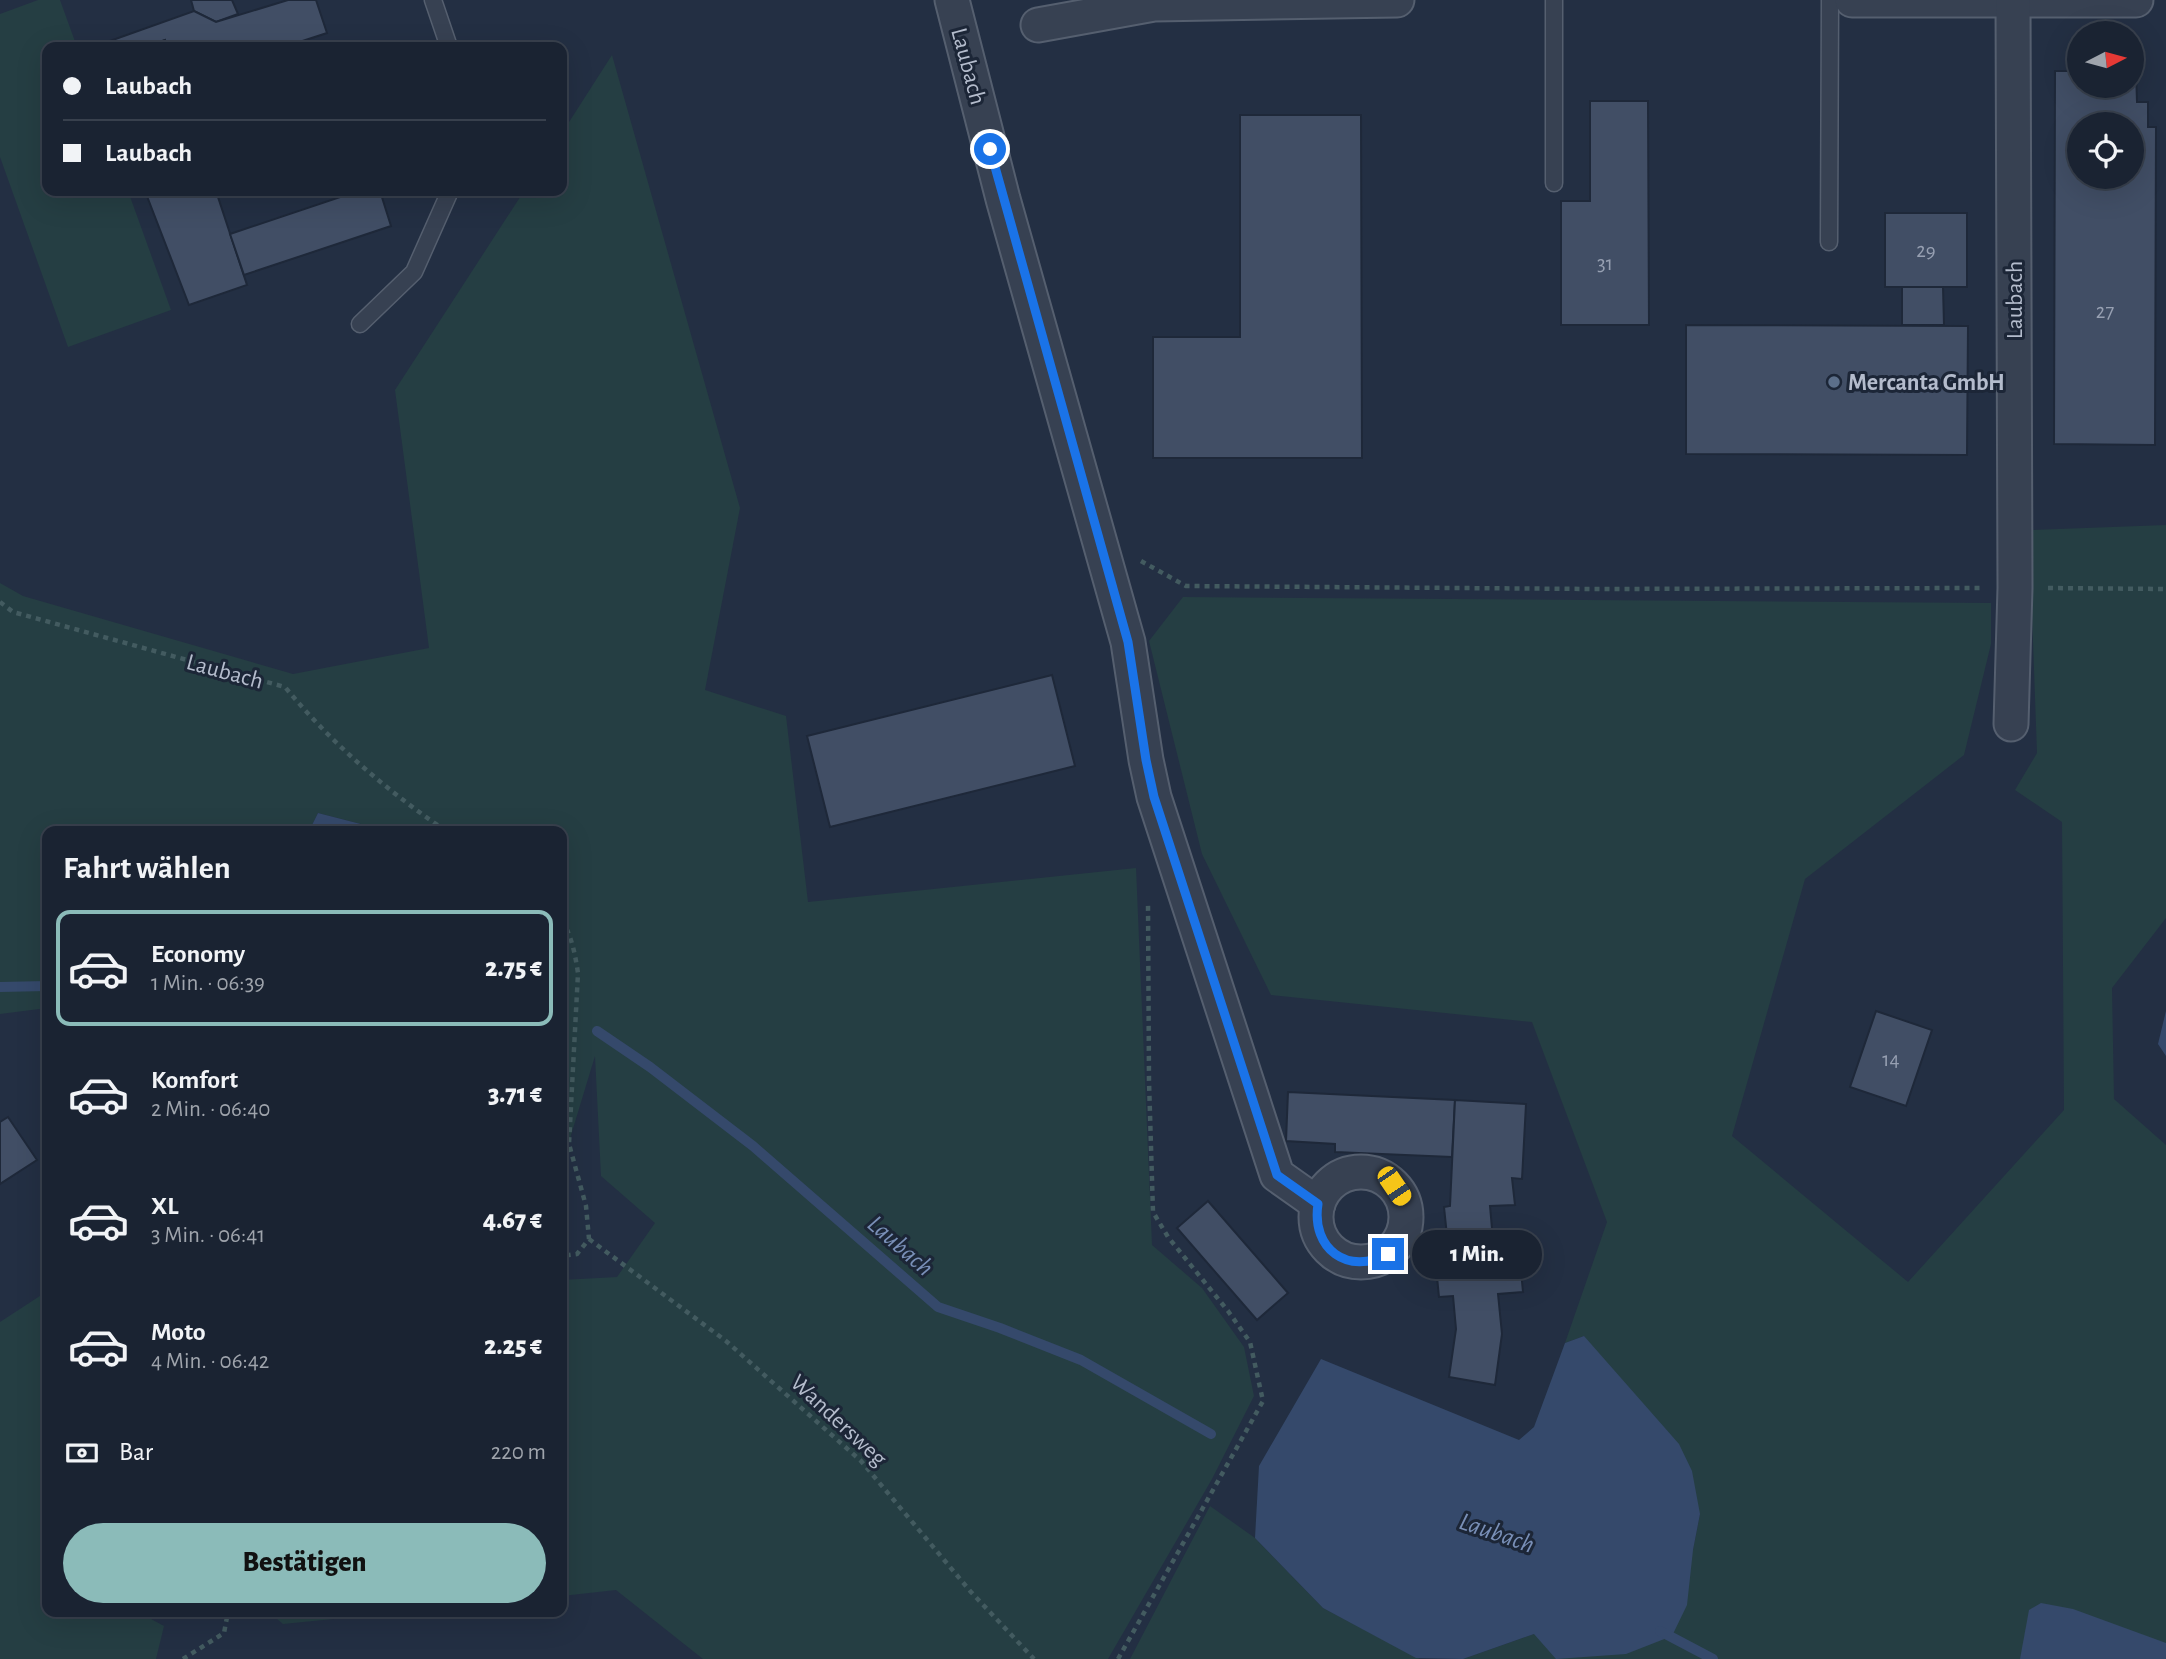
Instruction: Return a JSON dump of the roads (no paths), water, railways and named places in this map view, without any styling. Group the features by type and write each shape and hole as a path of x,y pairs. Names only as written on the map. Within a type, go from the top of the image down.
{"street":[{"name":"Laubach","path":"952,0 1003,199 1128,642 1154,797 1277,1175 1318,1204"},
{"path":"1038,25 1154,4 1396,0"},
{"path":"1852,0 2136,0"},
{"name":"Laubach","path":"2011,724 2015,588 2013,1"}],"lane":[{"path":"433,0 447,42"},
{"path":"1554,0 1554,183"},
{"path":"1829,242 1830,0"},
{"path":"360,324 414,272 448,196"}],"water":[{"path":"318,813 369,826 312,826"},
{"path":"2166,1011 2166,1056 2158,1044"},
{"path":"1584,1336 1679,1444 1692,1471 1700,1514 1687,1605 1672,1636 1626,1654 1556,1659 1534,1634 1463,1659 1416,1658 1323,1608 1255,1538 1259,1466 1321,1359 1519,1440 1534,1427 1565,1343"},
{"path":"2041,1603 2073,1609 2166,1643 2166,1659 2020,1659 2029,1610"}],"waterway":[{"name":"Laubach","path":"0,987 42,986"},
{"name":"Laubach","path":"597,1031 650,1067 753,1146 938,1307 1081,1360 1211,1434"},
{"name":"Laubach","path":"1660,1631 1713,1659"}],"place":[{"name":"Mercanta GmbH","path":"1834,382"}]}
